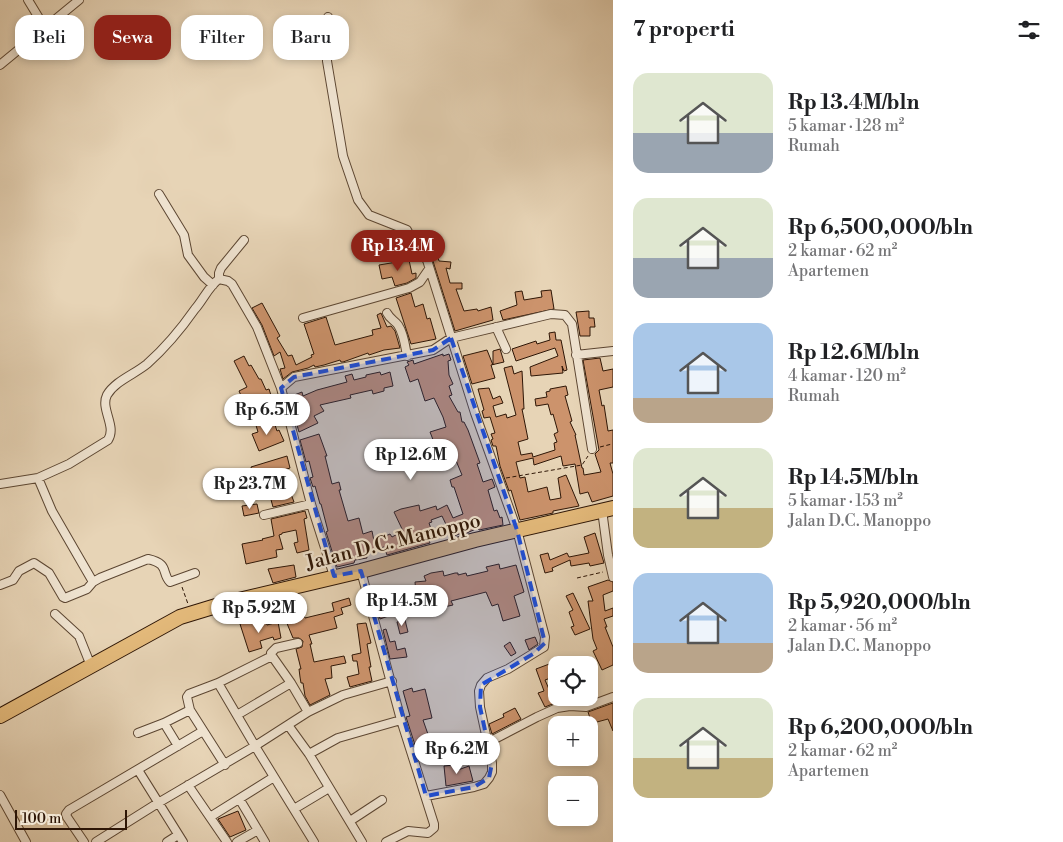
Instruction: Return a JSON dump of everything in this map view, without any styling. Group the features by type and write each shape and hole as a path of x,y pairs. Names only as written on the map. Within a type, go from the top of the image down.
{"highway":[{"name":"Jalan D.C. Manoppo","path":"0,716 180,617 226,603 607,509"}],"street":[{"path":"28,0 37,15"},
{"path":"60,15 78,0"},
{"path":"0,65 15,53"},
{"path":"327,60 343,156 358,200 369,215 407,230 416,248 425,258 498,480 517,530 545,643 544,647 534,654 487,678 481,685 479,691 480,707 493,768 490,778 484,784 458,791 426,796"},
{"path":"160,194 184,235 188,255 212,285"},
{"path":"0,484 38,478 69,464 108,440 111,434 106,406 108,395 120,383 146,365 163,348 194,311 212,285 219,279 221,268 244,240"},
{"path":"302,318 409,288 420,282 429,269"},
{"path":"219,279 232,284 257,327 281,388 311,504 334,576"},
{"path":"387,313 389,318 396,322 403,335 406,356"},
{"path":"281,388 294,377 434,350 451,338 551,314 565,315 572,324 592,449"},
{"path":"496,327 506,349"},
{"path":"576,355 613,350"},
{"path":"258,415 262,420 278,415 285,404"},
{"path":"38,478 52,511 93,582"},
{"path":"264,515 311,504"},
{"path":"607,509 612,573"},
{"path":"0,586 13,580 19,571 34,563 48,571 62,597 65,598 87,589 93,582 148,559 161,565 170,582 195,572"},
{"path":"361,571 402,720 434,824 432,831 418,833 408,831 386,842"},
{"path":"55,614 78,636 91,666"},
{"path":"298,643 276,648 271,653 308,712"},
{"path":"225,765 190,710 186,698 188,695 218,684 272,656"},
{"path":"96,842 188,785 256,746 308,712 343,695 392,682"},
{"path":"237,714 291,683"},
{"path":"218,684 294,809 311,841"},
{"path":"487,743 537,716 559,708 570,706 586,707 613,697"},
{"path":"138,733 190,710"},
{"path":"309,754 338,738 402,720"},
{"path":"164,723 178,746"},
{"path":"288,725 309,754 362,842"},
{"path":"84,842 67,817 67,812 203,731"},
{"path":"138,770 183,842"},
{"path":"210,817 274,777"},
{"path":"188,785 227,842"},
{"path":"294,809 328,788"},
{"path":"240,800 265,842"},
{"path":"350,821 382,800"},
{"path":"1,801 26,842"},
{"path":"237,842 258,830"},
{"path":"167,842 178,835"}],"path":[{"path":"498,480 582,465 592,449 612,444"},
{"path":"577,578 612,573"},
{"path":"179,579 192,614"}],"highlighted area":[{"path":"451,338 517,530 545,643 533,654 481,685 480,707 492,763 489,778 474,787 426,796 361,571 334,576 281,388 294,377 433,350"}],"building":[{"path":"435,248 439,261 451,262 450,269 446,268 450,283 462,283 462,289 456,289 464,311 477,309 478,311 491,307 493,320 455,331 432,258 426,251"},
{"path":"409,260 412,274 416,273 416,278 395,286 392,277 382,279 379,265"},
{"path":"551,290 554,309 503,320 500,311 517,305 515,292 522,291 524,300 542,297 541,291"},
{"path":"411,293 415,307 423,304 427,319 430,318 436,339 411,344 396,298"},
{"path":"262,303 280,336 277,338 288,356 292,355 296,365 312,357 311,355 314,354 304,324 326,317 335,345 373,335 372,330 381,328 377,315 381,313 387,327 391,326 395,331 400,348 384,350 369,355 368,353 343,362 340,360 315,367 314,365 292,372 283,379 280,369 285,368 280,352 274,356 262,325 252,308"},
{"path":"589,311 589,318 594,318 595,327 590,327 590,336 580,336 576,312"},
{"path":"555,332 556,340 561,340 567,370 564,371 562,366 563,373 531,376 530,367 558,356 555,348 516,361 512,349 536,341 537,344 550,340 549,333"},
{"path":"500,349 504,362 493,365 493,351"},
{"path":"487,350 493,365 491,365 495,378 472,384 463,356"},
{"path":"443,354 443,356 449,354 451,360 448,361 449,375 453,384 449,386 452,395 449,396 458,412 460,412 462,422 464,422 468,430 480,463 477,464 483,482 492,479 495,487 488,490 494,511 497,510 500,518 502,517 503,525 479,530 478,528 452,537 442,516 431,520 432,522 429,523 433,535 428,537 430,543 387,555 384,547 366,552 367,558 355,560 354,563 337,567 326,532 328,531 321,504 310,478 313,477 309,461 306,462 300,440 319,434 327,456 325,456 332,484 339,482 341,490 339,490 348,521 359,518 363,534 372,531 374,541 390,534 392,537 403,531 394,512 401,509 419,505 420,511 436,506 437,510 447,505 453,518 463,514 450,480 462,475 452,451 439,455 430,432 446,427 443,417 434,398 425,401 418,379 410,382 405,367 409,365 407,362 413,360 414,364"},
{"path":"244,356 249,366 251,365 259,379 261,379 266,390 269,389 275,408 266,413 262,402 252,406 254,419 242,423 239,411 247,409 239,391 247,387 234,361"},
{"path":"600,358 603,371 613,369 613,387 599,390 602,406 604,405 608,431 613,430 613,463 610,463 613,474 613,496 592,502 588,492 580,494 575,464 563,466 561,456 534,465 533,458 516,462 520,478 525,477 528,492 547,487 550,500 561,498 558,478 566,475 579,506 520,520 511,490 509,491 500,466 496,446 493,446 491,440 493,439 491,434 495,433 490,417 484,418 482,411 484,410 478,389 489,388 493,399 500,396 503,403 493,406 496,417 506,414 507,418 516,415 504,368 512,366 514,374 522,371 524,409 522,409 528,439 518,442 521,455 532,453 533,457 555,450 554,443 557,442 554,434 558,432 548,404 536,406 535,399 547,397 546,392 550,391 550,389 566,386 568,395 565,396 572,421 570,422 576,435 584,475 601,472 595,454 599,450 583,360"},
{"path":"380,372 381,375 390,372 393,386 373,394 372,390 350,395 351,398 320,405 324,411 314,416 318,423 299,432 289,397 302,392 303,396 347,382 345,376 352,374 354,380"},
{"path":"255,422 261,426 274,422 277,431 279,430 284,441 259,451 252,434 258,432"},
{"path":"287,456 290,468 284,470 288,480 283,481 287,495 291,494 294,502 273,507 270,496 258,499 257,492 273,489 269,475 254,479 251,467"},
{"path":"257,504 259,513 244,516 242,506"},
{"path":"305,511 307,518 304,519 309,550 297,553 294,543 298,542 296,530 282,533 279,535 283,549 276,550 277,557 246,564 242,544 274,536 271,519"},
{"path":"595,533 604,563 590,566 589,563 571,566 570,560 552,568 553,571 545,573 540,555 548,553 550,560 567,553 569,557 589,553 584,537"},
{"path":"499,564 500,569 516,565 524,592 514,596 520,616 503,621 498,604 492,606 486,592 451,601 453,605 444,607 443,602 416,601 417,607 405,609 402,601 392,604 394,614 380,619 373,592 386,586 390,594 400,592 401,598 416,595 415,582 426,581 424,576 431,573 443,571 444,576 466,573 467,576 488,571 486,567"},
{"path":"294,565 296,577 273,583 268,569"},
{"path":"608,580 613,582 613,591 603,595 605,611 613,608 613,616 604,619 613,647 613,665 602,670 598,662 598,656 595,656 593,651 597,649 593,639 588,601 593,601 588,587"},
{"path":"573,593 590,629 575,635 571,627 574,626 569,612 573,610 566,596"},
{"path":"349,598 351,605 341,608 343,614 334,617 337,628 309,635 314,662 344,656 346,663 331,666 332,678 325,679 330,695 310,705 305,696 303,683 301,683 299,669 301,669 296,649 302,647 303,641 299,638 293,638 286,621 289,620 283,601 289,600 294,618 304,615 305,618 334,611 332,603"},
{"path":"253,620 254,625 266,622 267,625 278,622 281,638 274,640 273,637 260,641 262,648 249,652 240,624"},
{"path":"405,620 408,632 400,634 397,622"},
{"path":"366,623 371,643 367,644 372,681 350,687 347,677 359,674 357,661 353,661 352,655 361,653 357,624"},
{"path":"386,629 390,642 395,641 397,650 405,648 407,657 390,659 383,630"},
{"path":"535,637 538,644 529,650 525,640"},
{"path":"510,642 516,653 511,656 504,646"},
{"path":"548,664 548,679 545,680 548,687 548,706 545,707 538,693 544,691 536,669"},
{"path":"412,688 413,692 425,689 432,718 423,720 430,740 415,745 406,717 410,716 403,691"},
{"path":"613,703 613,731 608,719 598,722 598,716 589,716 588,712"},
{"path":"515,708 521,719 492,734 489,724 504,717 503,714"},
{"path":"454,765 455,771 469,766 473,781 446,786 444,766"},
{"path":"238,811 246,830 230,837 218,819"}]}
